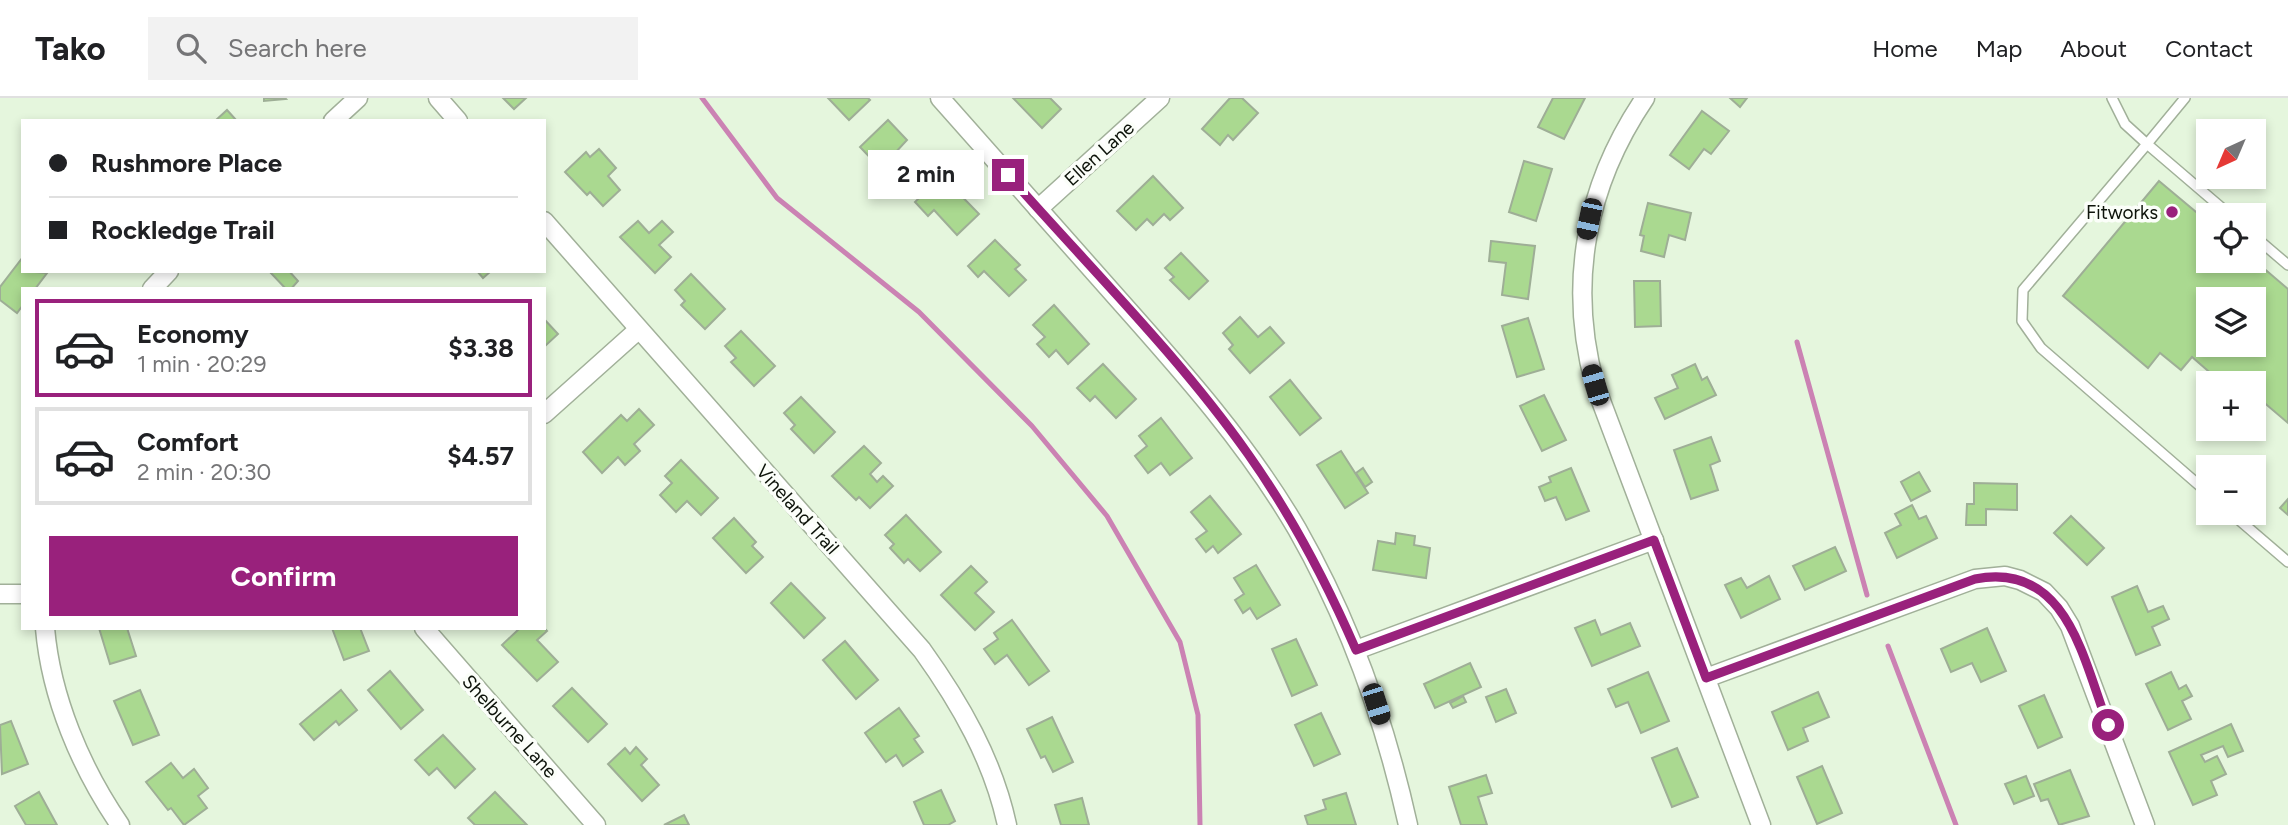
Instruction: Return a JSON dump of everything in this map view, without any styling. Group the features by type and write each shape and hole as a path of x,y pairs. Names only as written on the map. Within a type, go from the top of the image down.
{"street":[{"path":"335,119 358,98"},
{"path":"438,98 455,119"},
{"path":"940,98 1189,379 1248,453 1297,529 1356,650 1389,747 1408,825"},
{"name":"Ellen Lane","path":"1038,209 1160,98"},
{"path":"1645,98 1625,127 1594,198 1585,241 1581,306 1588,357 1595,385 1761,825"},
{"name":"Vineland Trail","path":"546,223 922,650 949,687 971,726 993,775 1007,825"},
{"path":"154,287 167,273"},
{"path":"546,412 638,330"},
{"path":"1356,650 1654,540"},
{"path":"1706,678 1975,579 2005,576 2020,580 2044,592 2070,625 2145,825"},
{"path":"0,594 21,594"},
{"path":"46,630 56,687 76,745 120,825"},
{"name":"Shelburne Lane","path":"426,630 596,825"}],"lane":[{"path":"2112,98 2125,124 2216,203"},
{"path":"2185,98 2023,290 2022,321 2041,348 2196,483"},
{"path":"2266,246 2288,265"},
{"path":"2245,525 2288,562"}],"building":[{"path":"264,98 285,98 286,99 264,101"},
{"path":"503,98 526,98 514,109"},
{"path":"828,98 868,98 870,100 849,120"},
{"path":"1013,98 1050,98 1061,109 1042,128"},
{"path":"1230,98 1242,98 1258,113 1233,140 1228,135 1220,145 1202,129"},
{"path":"1553,98 1585,98 1564,139 1538,127"},
{"path":"1730,98 1747,98 1740,107"},
{"path":"227,110 235,119 217,119"},
{"path":"1702,111 1729,131 1711,154 1704,149 1689,169 1670,155"},
{"path":"888,120 907,140 894,154 913,174 899,188 860,147"},
{"path":"599,149 616,168 608,176 620,190 603,206 590,192 587,195 565,172 586,152 590,157"},
{"path":"1524,161 1552,169 1536,221 1509,212"},
{"path":"942,176 979,214 957,235 934,210 928,216 915,202"},
{"path":"1153,176 1183,208 1170,220 1164,214 1153,225 1147,219 1136,230 1117,211"},
{"path":"2159,181 2196,212 2196,273 2266,273 2266,270 2288,289 2288,423 2266,404 2266,371 2208,371 2192,357 2181,370 2160,353 2148,368 2063,296"},
{"path":"1648,203 1691,213 1685,240 1669,235 1664,257 1641,251 1644,236 1640,235"},
{"path":"638,221 649,233 662,221 673,232 659,245 671,257 655,273 620,237"},
{"path":"995,240 1020,265 1015,269 1026,280 1009,296 984,271 978,277 968,266"},
{"path":"1491,241 1535,246 1528,299 1502,295 1506,263 1489,261"},
{"path":"1181,253 1208,281 1189,299 1170,280 1174,277 1165,268"},
{"path":"21,260 21,273 47,273 36,287 21,287 21,308 17,313 0,300 0,287"},
{"path":"271,273 291,273 298,281 293,287 284,287"},
{"path":"691,274 725,309 705,329 681,305 685,301 675,290"},
{"path":"1634,281 1660,281 1661,326 1635,327"},
{"path":"1054,305 1089,344 1068,364 1056,350 1049,357 1037,344 1045,337 1033,325"},
{"path":"1240,317 1258,337 1270,327 1284,343 1250,373 1229,349 1233,345 1223,333"},
{"path":"1528,318 1544,369 1517,377 1502,326"},
{"path":"546,321 558,334 546,345"},
{"path":"741,331 775,366 754,386 731,362 736,358 725,346"},
{"path":"1103,364 1136,399 1116,418 1095,396 1090,401 1077,388"},
{"path":"1695,364 1702,380 1707,377 1716,395 1665,419 1655,398 1678,388 1672,375"},
{"path":"1290,380 1321,418 1300,435 1270,397"},
{"path":"1544,395 1566,440 1542,451 1520,406"},
{"path":"801,397 835,432 814,453 791,429 795,425 784,413"},
{"path":"639,409 654,425 634,444 640,451 625,465 618,457 602,473 583,452 621,415 627,421"},
{"path":"1161,418 1192,458 1170,475 1161,463 1148,473 1135,456 1147,446 1139,436"},
{"path":"1711,437 1720,461 1710,465 1718,490 1691,499 1674,450"},
{"path":"864,446 881,463 870,474 877,482 883,476 893,486 870,508 859,497 856,500 832,476"},
{"path":"1341,451 1368,493 1345,508 1317,465"},
{"path":"681,460 718,498 701,515 687,501 676,512 660,495 672,483 665,476"},
{"path":"1363,468 1372,482 1365,487 1356,473"},
{"path":"1571,468 1589,511 1566,520 1556,497 1545,501 1539,487 1551,482 1549,477"},
{"path":"1919,472 1930,491 1911,501 1901,482"},
{"path":"1974,483 2017,484 2017,510 1986,509 1986,525 1966,525 1967,504 1974,504"},
{"path":"1210,496 1241,534 1218,553 1213,546 1206,552 1196,539 1207,531 1191,512"},
{"path":"2288,499 2288,515 2280,508"},
{"path":"1912,505 1919,519 1926,516 1937,538 1897,558 1885,533 1901,525 1895,514"},
{"path":"906,515 941,552 920,571 908,559 904,563 890,548 894,544 885,535"},
{"path":"2071,516 2104,548 2087,565 2054,533"},
{"path":"734,518 756,542 752,546 763,557 746,573 713,538"},
{"path":"1396,533 1415,536 1414,545 1430,548 1426,578 1373,570 1378,541 1395,544"},
{"path":"1835,547 1846,571 1805,590 1793,566"},
{"path":"1256,565 1280,605 1257,619 1250,608 1243,613 1235,600 1244,594 1234,578"},
{"path":"971,566 987,582 975,593 994,612 975,630 941,595"},
{"path":"1769,576 1780,599 1741,618 1725,585 1741,578 1747,588"},
{"path":"791,583 825,618 804,638 771,603"},
{"path":"2137,586 2148,612 2163,606 2169,619 2152,627 2160,645 2136,655 2112,597"},
{"path":"1012,620 1049,671 1029,685 1007,655 995,664 984,649 998,639 994,633"},
{"path":"1595,620 1601,635 1630,623 1640,646 1592,666 1575,628"},
{"path":"1987,628 2006,671 1981,682 1972,663 1951,672 1941,649"},
{"path":"100,630 128,630 136,656 110,664"},
{"path":"333,630 361,630 369,651 344,660"},
{"path":"518,630 546,630 537,640 558,662 537,681 502,645"},
{"path":"1296,639 1317,685 1292,696 1272,649"},
{"path":"845,641 878,680 856,699 823,660"},
{"path":"1470,663 1481,687 1435,708 1424,684"},
{"path":"390,671 423,710 401,729 368,690"},
{"path":"1648,672 1669,721 1641,733 1628,702 1616,707 1608,689"},
{"path":"2171,672 2179,689 2186,685 2192,696 2182,701 2191,719 2168,730 2146,684"},
{"path":"572,688 607,724 588,742 553,706"},
{"path":"1506,689 1516,713 1496,722 1486,697"},
{"path":"140,690 159,735 133,745 114,701"},
{"path":"341,690 357,710 339,725 336,721 314,740 300,724"},
{"path":"1818,692 1829,717 1803,728 1808,741 1788,750 1772,712"},
{"path":"2044,695 2062,737 2038,748 2019,706"},
{"path":"1463,696 1466,702 1453,708 1450,703"},
{"path":"899,708 919,736 914,739 923,752 903,766 896,755 886,762 865,733"},
{"path":"1321,713 1340,754 1314,766 1295,725"},
{"path":"1052,717 1073,762 1053,772 1045,756 1041,758 1027,729"},
{"path":"11,721 28,764 2,774 0,725"},
{"path":"2231,724 2243,751 2228,757 2223,746 2201,755 2205,762 2217,756 2226,774 2211,781 2217,795 2193,805 2169,752"},
{"path":"443,735 475,769 455,788 437,768 429,775 415,760"},
{"path":"636,747 647,759 641,765 659,785 642,801 608,764 625,748 630,754"},
{"path":"1677,748 1698,797 1672,807 1652,758"},
{"path":"171,763 183,778 194,769 208,788 198,796 207,808 184,825 146,782"},
{"path":"1822,766 1842,813 1817,824 1797,777"},
{"path":"2070,770 2089,816 2059,825 2048,799 2041,801 2034,784"},
{"path":"1486,775 1492,793 1478,797 1487,825 1461,825 1449,787"},
{"path":"2026,776 2034,796 2014,804 2005,784"},
{"path":"941,790 955,821 948,825 924,825 914,802"},
{"path":"39,792 57,825 26,825 15,806"},
{"path":"495,792 527,825 475,825 468,818"},
{"path":"1346,793 1356,825 1308,825 1305,816 1326,809 1323,800"},
{"path":"1082,798 1089,825 1061,825 1055,805"},
{"path":"684,815 689,825 664,825"}],"waterway":[{"path":"702,98 777,198 919,312 1032,426 1107,516 1180,642 1198,715 1200,825"},
{"path":"1797,342 1867,595"},
{"path":"1888,646 1956,825"}],"place":[{"name":"Fitworks","path":"2172,212"}],"route":[{"path":"1008,175 1189,379 1248,453 1297,529 1335,602 1356,650 1654,540 1706,678 1975,579 2005,576 2034,586 2044,592 2059,608 2070,625 2108,725"}]}
